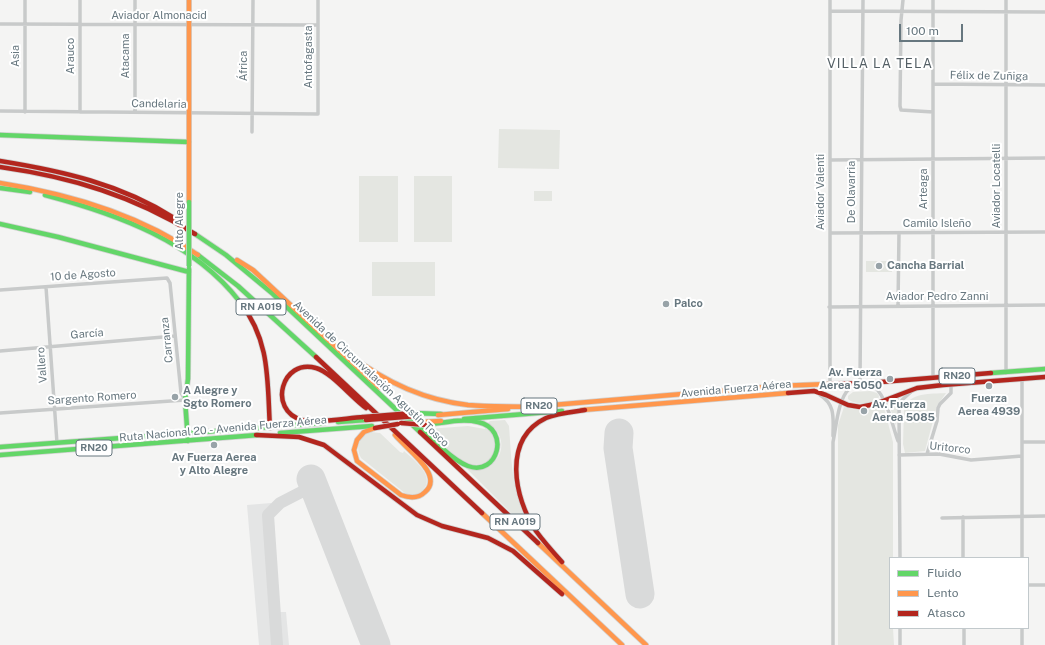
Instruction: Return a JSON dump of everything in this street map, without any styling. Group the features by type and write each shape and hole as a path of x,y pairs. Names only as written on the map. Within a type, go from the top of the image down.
{"main road":[{"name":"Alto Alegre","path":"188,441 185,400 188,379 189,0"},
{"path":"0,135 189,142"},
{"path":"0,161 58,171 112,187 160,207 198,235"},
{"name":"Avenida de Circunvalación Agustín Tosco","path":"0,167 51,175 110,192 157,212 211,244 254,278 336,353 646,645"},
{"name":"RN A019","path":"0,183 47,191 104,207 140,222 207,261 251,298 622,645"},
{"path":"0,188 27,192 62,200 126,221 145,229 179,248 223,280 245,307 262,342 267,369 270,428"},
{"path":"0,224 58,237 189,272"},
{"path":"211,244 253,270 310,322 388,396 460,463 470,467 483,466 491,462 497,454 498,439 493,430 486,424 472,421 424,423 400,424 374,427 366,430 356,439 354,452 357,461 401,495 410,498 423,495 428,488 430,474 425,466 400,443 385,422 357,402 326,374 316,368 306,367 295,370 284,381 282,391 283,402 288,412 297,418 311,421 365,419"},
{"path":"310,322 365,366 389,381 415,393 469,406 533,407"},
{"name":"Avenida Fuerza Aérea","path":"365,419 533,407 777,386 868,383 1045,369"},
{"name":"Avenida Fuerza Aérea","path":"424,423 814,391 828,395 841,403 853,407 860,407 884,401 916,388 1045,377"},
{"path":"670,395 671,403"},
{"path":"578,582 541,538 528,518 518,488 516,465 521,442 525,434 535,424 553,416 585,410"},
{"name":"Ruta Nacional 20 - Avenida Fuerza Aérea","path":"0,447 270,428 365,419"},
{"name":"Ruta Nacional 20 - Avenida Fuerza Aérea","path":"0,455 374,427"},
{"path":"256,435 298,436 314,440 324,445 417,515 442,526 488,538 513,551 556,589 587,613"}],"street":[{"name":"Asia","path":"25,0 25,112"},
{"name":"Arauco","path":"80,0 80,112"},
{"name":"Atacama","path":"135,0 135,112"},
{"name":"África","path":"252,132 253,0"},
{"name":"Antofagasta","path":"318,0 318,114"},
{"name":"Aviador Valenti","path":"830,0 830,385"},
{"name":"De Olavarria","path":"860,383 863,0"},
{"path":"903,0 901,12 901,110 933,112"},
{"name":"Arteaga","path":"933,0 933,377"},
{"name":"Aviador Locatelli","path":"1006,0 1006,373"},
{"path":"830,11 1045,12"},
{"name":"Aviador Almonacid","path":"0,24 318,25"},
{"name":"Félix de Zuñiga","path":"934,84 1045,86"},
{"name":"Candelaria","path":"0,112 318,114"},
{"path":"830,160 1045,158"},
{"name":"Camilo Isleño","path":"830,233 1045,232"},
{"path":"898,306 899,233"},
{"name":"Carranza","path":"167,278 170,282 181,393 185,400"},
{"name":"10 de Agosto","path":"0,290 167,278"},
{"name":"Vallero","path":"46,287 57,443"},
{"name":"Aviador Pedro Zanni","path":"829,307 1045,305"},
{"name":"García","path":"0,351 175,336"},
{"path":"1022,379 1022,557"},
{"path":"833,442 841,403 849,389 860,383"},
{"path":"868,383 878,389 884,401 899,444"},
{"path":"928,454 937,422 938,408 951,393 951,384"},
{"path":"900,557 900,405 906,394 916,388"},
{"path":"814,391 826,399 832,408 833,645"},
{"name":"Sargento Romero","path":"0,413 185,400"},
{"path":"1022,442 1045,442"},
{"name":"Uritorco","path":"899,455 944,454 971,460 1022,456"},
{"path":"942,518 1045,516"},
{"path":"963,517 963,557"},
{"path":"1029,584 1045,585"},
{"path":"900,629 900,645"},
{"path":"964,629 964,645"},
{"path":"1022,629 1022,645"}],"shaded area":[{"path":"499,129 560,130 559,169 498,168"},
{"path":"359,176 398,176 398,242 359,242"},
{"path":"414,176 452,176 452,242 414,242"},
{"path":"534,191 552,191 552,201 534,201"},
{"name":"Cancha Barrial","path":"866,261 892,261 892,272 866,272"},
{"path":"372,262 435,262 435,296 372,296"},
{"path":"870,391 877,393 879,396 878,400 863,403 854,402 848,399 848,396 853,392"},
{"path":"946,393 937,406 925,451 905,453 903,444 904,409 907,403 911,399 921,395"},
{"path":"899,397 896,426 888,401"},
{"path":"883,404 893,442 893,557 889,557 889,629 893,629 894,645 838,645 838,425 844,407 869,410"},
{"path":"505,420 509,426 512,466 516,491 532,531 517,519 466,468 477,470 486,468 494,463 499,456 501,439 488,423 490,421"},
{"path":"468,426 485,429 486,427 495,439 496,446 494,453 486,462 472,464 460,459 448,450 428,429"},
{"path":"371,432 380,433 400,452 403,453 404,451 418,464 426,475 427,480 426,486 422,491 410,495 406,494 361,458 358,449 359,442 364,436"},
{"path":"271,503 280,612 286,612 289,645 259,645 247,505"}],"taxiway":[{"path":"277,645 268,515 280,503 313,486"}],"runway":[{"path":"619,433 618,448 640,594"},
{"path":"311,479 376,645"}],"traffic: fast":[{"path":"0,135 189,142"},
{"path":"0,188 30,192"},
{"path":"45,195 99,211 126,221 177,246 200,262 221,281 240,302"},
{"path":"189,202 189,266"},
{"path":"0,224 58,237 189,272"},
{"path":"195,234 226,255 273,294 420,432"},
{"path":"198,255 238,286 316,357"},
{"path":"188,441 185,400 188,379 189,269"},
{"path":"991,373 1045,369"},
{"path":"464,419 562,411"},
{"path":"413,413 441,414"},
{"path":"408,414 453,457 468,466 478,468 487,465 493,459 497,451 495,433 488,426 478,422 459,421 426,425"},
{"path":"338,422 366,420"},
{"path":"0,447 324,423"},
{"path":"280,433 372,426"},
{"path":"0,455 258,435"}],"traffic: slow":[{"path":"189,0 189,202"},
{"path":"0,183 52,193 128,217 152,228 198,255"},
{"path":"237,260 253,270 379,387"},
{"path":"350,355 377,374 406,388 436,399 468,405 533,407"},
{"path":"529,407 777,386 829,384"},
{"path":"582,410 788,393"},
{"path":"438,415 508,409"},
{"path":"423,422 441,421"},
{"path":"375,428 364,432 357,440 354,450 357,461 401,495 407,497 419,496 425,492 430,485 430,478 427,470 414,454 395,435"},
{"path":"482,513 622,645"},
{"path":"538,543 646,645"}],"traffic: jam":[{"path":"0,161 46,169 90,180 133,196 174,218"},
{"path":"0,167 52,176 101,190 149,209 195,234"},
{"path":"240,302 250,317 257,332 266,362 270,428"},
{"path":"316,357 482,513"},
{"path":"363,417 324,421 302,420 291,414 285,406 282,397 283,386 287,377 295,370 304,367 316,368 322,370 335,380 366,408"},
{"path":"829,384 869,383 991,373"},
{"path":"788,393 814,391 848,405 860,407 875,404 917,388 1045,377"},
{"path":"562,562 539,535 528,518 518,486 516,470 518,454 523,440 532,428 546,418 585,410"},
{"path":"363,417 413,413"},
{"path":"366,420 417,416"},
{"path":"401,423 426,425"},
{"path":"375,428 398,424"},
{"path":"420,432 538,543"},
{"path":"256,435 299,437 324,445 417,515 442,526 488,538 513,551 562,594"}],"place":[{"name":"Cancha Barrial","path":"879,266"},
{"name":"Palco","path":"666,304"},
{"name":"Av. Fuerza Aerea 5050","path":"890,379"},
{"name":"Fuerza Aerea 4939","path":"989,386"},
{"name":"A Alegre y Sgto Romero","path":"175,397"},
{"name":"Av. Fuerza Aerea 5085","path":"864,411"},
{"name":"Av Fuerza Aerea y Alto Alegre","path":"214,445"}],"district":[{"name":"VILLA LA TELA","path":"880,64"}]}
